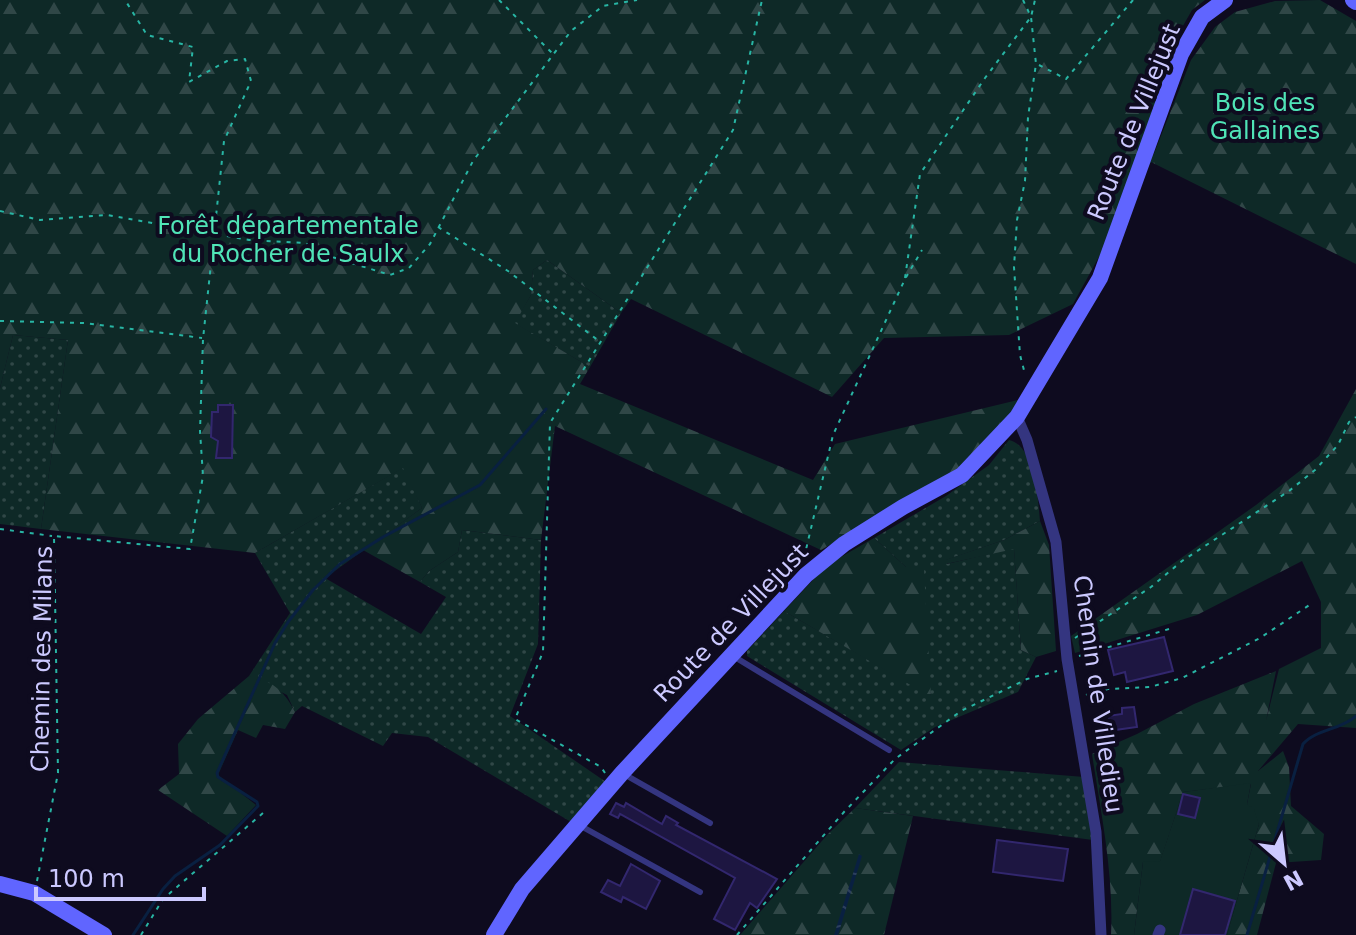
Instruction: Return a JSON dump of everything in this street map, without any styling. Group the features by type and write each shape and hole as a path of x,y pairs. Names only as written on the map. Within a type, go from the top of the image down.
{"main road":[{"name":"Route de Villejust","path":"494,935 522,889 618,778 806,575 844,544 962,475 1017,417 1100,278 1181,54 1202,17 1225,0"},
{"path":"0,884 34,893 104,935"}],"street":[{"name":"Chemin de Villedieu","path":"1017,417 1031,452 1056,542 1067,664 1096,832 1101,935"}],"lane":[{"path":"733,656 889,750"},
{"path":"618,778 710,823"},
{"path":"579,825 700,892"}],"path":[{"name":"Chemin des Milans","path":"34,893 58,773 54,536 190,549 203,476 200,431 203,339 224,141 251,81 245,59 227,61 189,82 193,47 147,35 125,0"},
{"path":"499,0 553,54"},
{"path":"0,211 40,220 107,215 249,240 305,243 329,256 390,275 409,268 430,244 473,161 571,31 603,6 637,0"},
{"path":"618,778 515,719 543,652 550,423 733,130 762,0"},
{"path":"1023,0 1031,17 1036,64 1014,267 1020,355 1031,398"},
{"path":"905,279 920,174 1031,17 1035,0"},
{"path":"1036,64 1066,79 1133,0"},
{"path":"438,227 508,271 600,342"},
{"path":"806,575 804,558 833,435 905,279 922,250"},
{"path":"0,321 84,323 203,339"},
{"path":"1065,646 1151,587 1182,561 1289,491 1315,470 1338,445 1349,422 1356,417"},
{"path":"0,529 54,536"},
{"path":"1073,699 1108,689 1150,687 1182,678 1260,638 1311,604"},
{"path":"737,935 844,812 895,759 961,711 1027,679 1169,629"},
{"path":"141,935 163,899 263,813"}],"green space":[{"name":"Forêt départementale du Rocher de Saulx","path":"0,0 1205,0 1192,10 1172,45 1153,156 1191,60 1215,27 1235,12 1275,1 1320,0 1356,21 1356,264 1151,162 1073,304 1009,335 884,338 832,397 631,299 621,313 547,260 533,270 531,295 515,323 590,367 580,384 813,480 835,444 1018,400 1003,427 959,470 821,550 555,426 541,540 462,530 458,552 429,571 420,582 363,550 422,508 403,468 255,553 41,529 68,340 13,335 0,388"},
{"path":"547,260 621,313 590,367 514,323 531,295 533,270"},
{"path":"13,335 68,340 41,529 0,524 0,388"},
{"path":"1356,389 1356,728 1298,724 1258,771 1283,751 1289,767 1291,806 1324,834 1321,860 1276,863 1257,935 1227,935 1259,824 1247,804 1251,784 1183,792 1160,862 1143,862 1134,935 1111,935 1109,867 1092,754 1194,704 1276,671 1266,721 1279,669 1321,648 1321,602 1302,561 1197,615 1075,653 1071,636 1256,505 1319,456"},
{"path":"1009,440 1018,444 1030,462 1040,521 1004,540 946,560 947,564 1014,548 1021,650 1036,657 1018,692 935,727 901,750 747,656 747,651 784,611 931,696 906,567 874,538 946,496 989,465"},
{"path":"404,467 422,508 325,578 421,634 446,597 420,582 429,571 458,552 462,530 541,540 538,644 510,716 606,782 571,822 428,737 392,733 383,746 302,706 295,712 287,695 249,676 290,613 255,553"},
{"path":"1040,521 1049,545 1056,651 1036,657 1021,650 1014,549 946,564 945,560 1004,540"},
{"path":"874,538 906,567 924,570 931,697 784,611 827,565"},
{"path":"249,676 277,688 295,712 285,729 263,725 256,738 238,730 218,775 256,805 227,836 158,790 179,774 178,744 198,719"},
{"path":"899,762 1084,777 1093,840 855,808"},
{"path":"1251,783 1247,804 1254,809 1259,824 1227,935 1134,935 1143,862 1160,861 1183,792"},
{"path":"855,808 913,816 884,935 740,935 828,834"}],"water":[{"path":"859,854 862,856 838,935 834,935"}],"building":[{"path":"218,405 233,405 232,458 216,458 218,441 211,437 212,412 218,412"},
{"path":"1164,637 1173,671 1127,682 1125,672 1114,675 1108,650"},
{"path":"1134,707 1137,727 1115,730 1115,726 1110,727 1108,716 1122,714 1122,708"},
{"path":"1183,794 1200,798 1195,818 1178,814"},
{"path":"616,803 624,807 626,803 662,824 666,816 678,823 676,825 777,879 757,908 750,903 735,930 714,919 735,878 620,814 618,818 610,814"},
{"path":"997,840 1068,849 1063,881 993,872"},
{"path":"631,864 660,881 646,909 623,897 621,902 601,892 608,880 620,886"},
{"path":"1193,889 1235,901 1225,935 1180,935"}],"waterway":[{"path":"133,935 175,876 220,845 258,806 257,802 218,777 217,773 275,643 313,590 340,564 480,485 546,409"},
{"path":"1247,935 1303,744 1356,716"}],"park label":[{"name":"Bois des Gallaines","path":"1265,117"}]}
